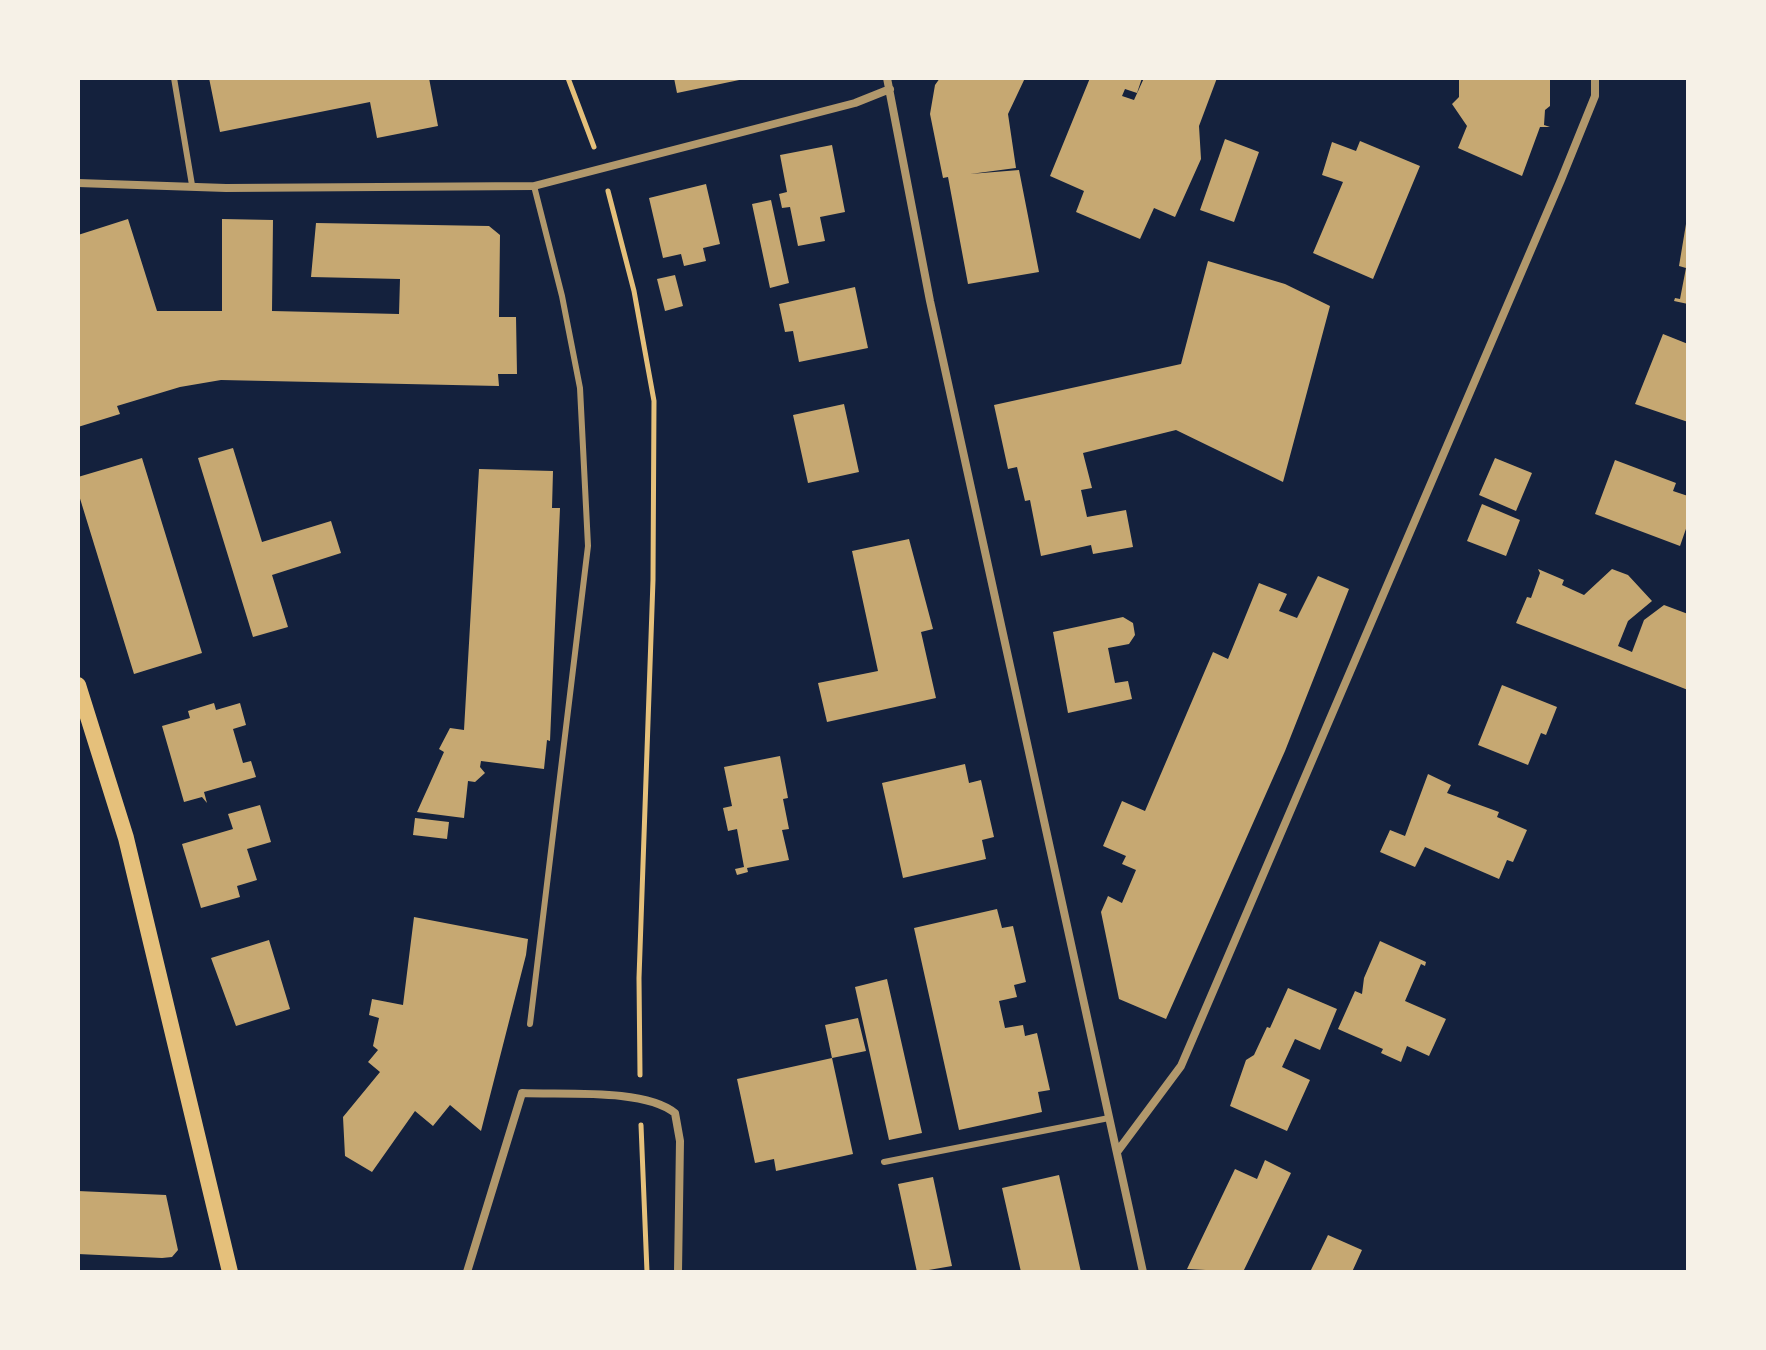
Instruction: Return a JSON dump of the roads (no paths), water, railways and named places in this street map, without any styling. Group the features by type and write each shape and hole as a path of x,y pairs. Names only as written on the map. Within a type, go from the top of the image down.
{"main road":[{"path":"78,685 126,838 230,1272"}],"street":[{"path":"887,78 930,301 1143,1272"},
{"path":"78,183 534,186 855,103 890,89 896,78"},
{"path":"1117,1152 1181,1066 1561,180 1595,96 1595,78"},
{"path":"467,1272 522,1093 640,1099 661,1103 675,1113 680,1141 678,1272"}],"lane":[{"path":"174,78 192,185"},
{"path":"530,1024 588,546 580,388 562,296 534,186"},
{"path":"884,1162 1109,1118"}]}
